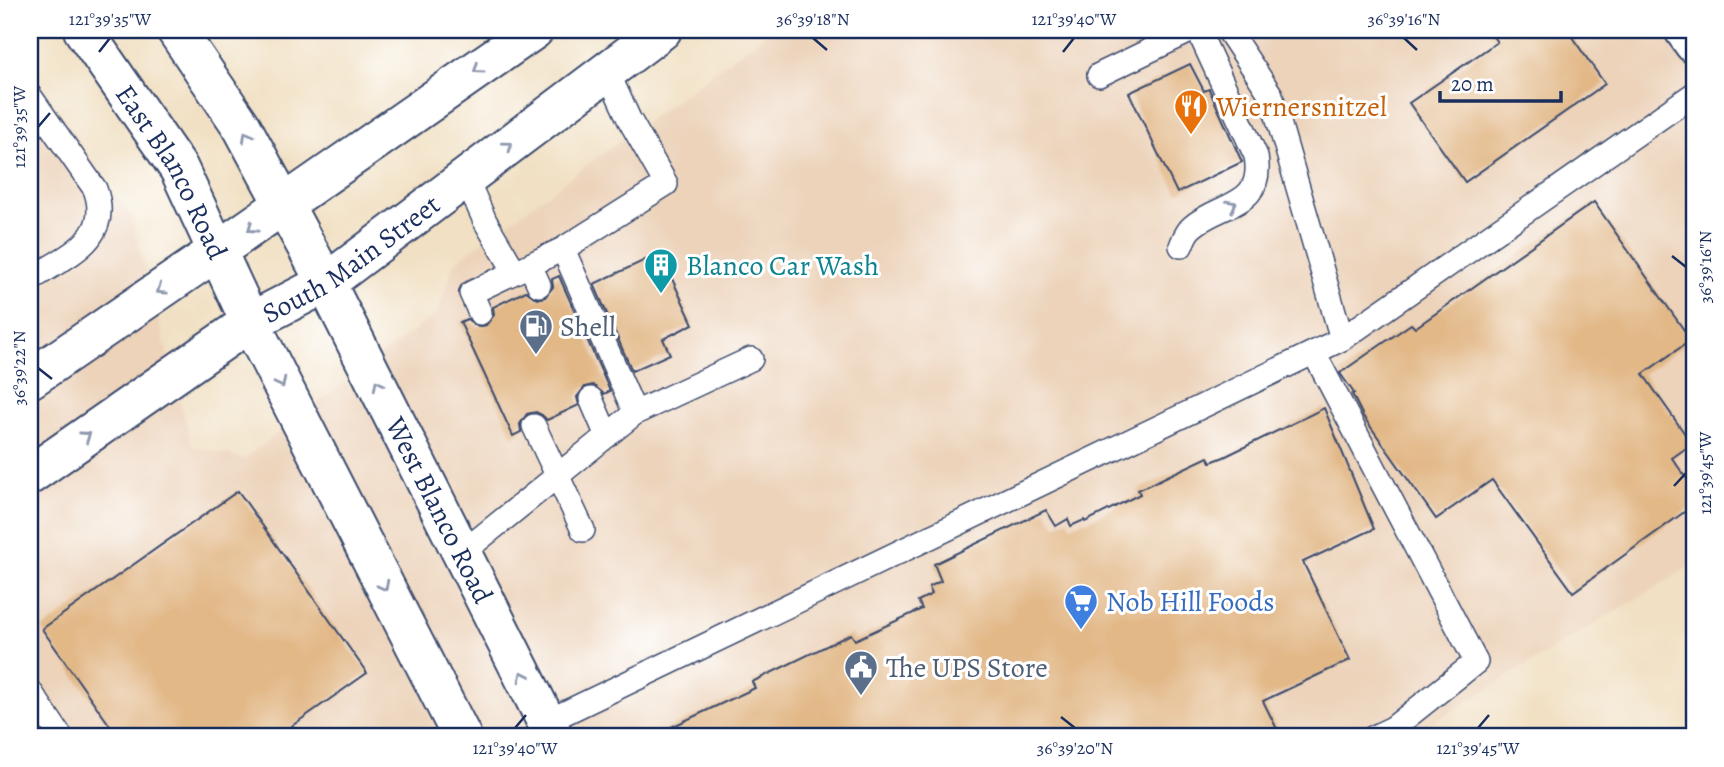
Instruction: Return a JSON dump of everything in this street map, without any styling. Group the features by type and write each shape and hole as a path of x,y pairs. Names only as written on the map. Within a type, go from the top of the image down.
{"main road":[{"name":"East Blanco Road","path":"83,30 179,169 250,322"},
{"path":"176,30 239,121 326,283"},
{"path":"30,379 534,30"},
{"name":"South Main Street","path":"30,475 250,322 326,283 663,30"},
{"path":"1684,30 1694,44"},
{"name":"West Blanco Road","path":"326,283 550,730"},
{"path":"250,322 462,737"}],"lane":[{"path":"1099,75 1192,30"},
{"path":"1181,246 1191,228 1245,197 1257,179 1258,168 1256,156 1198,30"},
{"path":"1228,30 1271,95 1342,339"},
{"path":"480,313 471,293 528,274 666,184 629,119 607,71"},
{"path":"550,730 1342,339 1694,94"},
{"path":"30,96 95,189 100,203 98,225 81,246 30,280"},
{"path":"466,178 485,221 528,274"},
{"path":"564,249 635,413"},
{"path":"1314,353 1476,662 1393,728 1374,737"},
{"path":"462,552 635,413 751,359"},
{"path":"591,400 607,436"},
{"path":"534,426 583,530"},
{"path":"30,691 61,737"}],"shaded area":[{"path":"771,30 1694,30 1694,564 1408,737 30,737 30,70 131,217 192,446 244,459 438,312 454,263"}],"building":[{"path":"1488,30 1567,30 1605,84 1465,182 1409,103 1497,42"},
{"name":"Wiernersnitzel","path":"1190,64 1204,91 1209,89 1242,162 1177,193 1129,93"},
{"path":"1594,202 1691,340 1643,374 1692,444 1672,458 1694,489 1694,505 1573,592 1492,480 1436,519 1363,416 1352,394 1354,393 1340,373 1411,324 1415,328"},
{"path":"660,253 693,324 663,339 670,354 632,371 594,284"},
{"name":"Shell","path":"559,276 610,391 604,394 593,385 585,387 577,397 579,405 547,420 536,412 527,414 520,424 521,432 513,436 460,322 467,319 478,327 486,325 494,315 493,307 526,291 537,299 545,297 553,287 552,279"},
{"path":"1324,408 1374,529 1303,562 1350,660 1263,701 1281,737 650,737 755,688 752,682 851,634 855,640 922,609 918,601 932,594 929,587 941,581 934,564 1046,510 1056,526 1068,519 1071,526 1084,520 1085,522 1140,494 1138,490 1208,457 1211,462 1224,457"},
{"path":"238,491 367,673 276,737 118,737 42,629"}],"place":[{"name":"Wiernersnitzel","path":"1191,136"},
{"name":"Blanco Car Wash","path":"661,295"},
{"name":"Shell","path":"536,356"},
{"name":"Nob Hill Foods","path":"1081,631"},
{"name":"The UPS Store","path":"861,697"}]}
